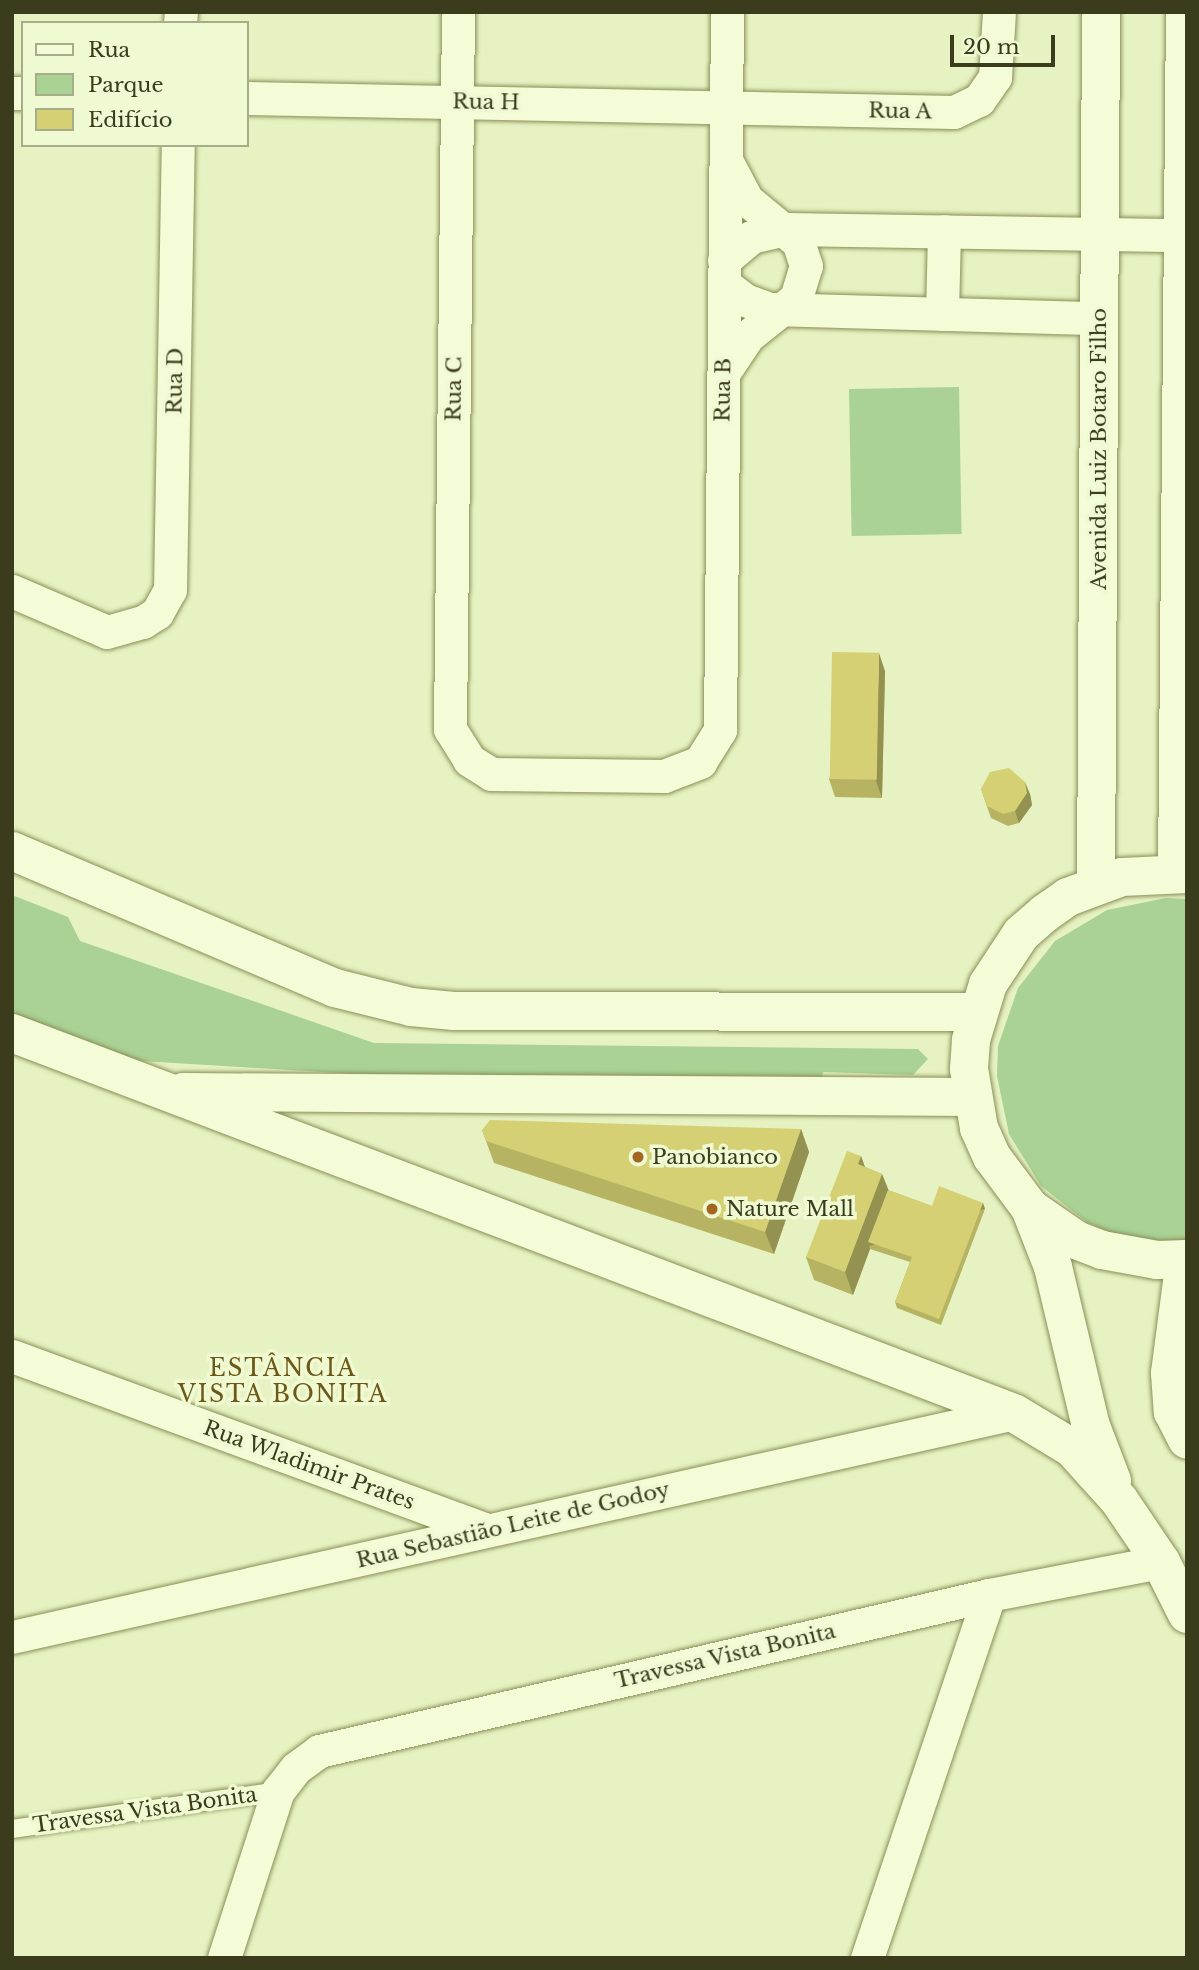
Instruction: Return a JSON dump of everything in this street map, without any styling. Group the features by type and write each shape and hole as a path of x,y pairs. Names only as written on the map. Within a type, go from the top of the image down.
{"main road":[{"name":"Avenida Luiz Botaro Filho","path":"1096,885 1101,12"},
{"path":"1119,1500 1091,1426 1053,1267 1030,1208 992,1157 972,1097 969,1069 977,1012 992,975 1021,934 1068,897 1096,885 1122,877 1182,874 1185,12"},
{"path":"12,851 335,988 387,1003 454,1011 977,1012"},
{"path":"12,1033 156,1091 1014,1413 1072,1448 1119,1500 1161,1562 1187,1614"},
{"path":"156,1091 972,1097"},
{"path":"1030,1208 1076,1240 1102,1250 1157,1260 1186,1259 1170,1373 1173,1412 1187,1440"}],"street":[{"name":"Rua C","path":"458,12 459,102 448,688 450,729 469,760 499,775 664,776 700,762"},
{"name":"Rua B","path":"700,762 720,730 727,12"},
{"name":"Rua A","path":"726,107 963,109 979,100 995,77 999,12"},
{"name":"Rua H","path":"248,98 726,107"},
{"name":"Rua D","path":"12,591 107,632 130,629 157,613 170,590 173,551 178,147"},
{"path":"724,372 748,336 783,309 800,291 806,266 802,250 787,229 747,200 725,156"},
{"path":"1099,318 783,309 745,300 724,272 751,237 787,229 1184,235"},
{"path":"942,314 944,231"},
{"name":"Rua Wladimir Prates","path":"12,1356 487,1530"},
{"name":"Rua Sebastião Leite de Godoy","path":"12,1637 1014,1413"},
{"name":"Travessa Vista Bonita","path":"287,1779 333,1746 989,1595 1161,1562"},
{"path":"867,1958 989,1595"},
{"path":"224,1958 287,1779"}],"lane":[{"name":"Travessa Vista Bonita","path":"12,1829 287,1779"}],"green space":[{"path":"959,387 962,534 852,536 849,389"},
{"path":"12,895 68,917 80,941 374,1043 918,1049 928,1059 913,1075 823,1072 821,1085 371,1075 109,1059 12,1019"},
{"path":"1166,898 1187,899 1187,1243 1176,1244 1116,1235 1088,1223 1041,1186 1009,1134 997,1076 998,1046 1018,988 1055,941 1107,910"}],"building":[{"path":"832,652 879,653 877,780 830,779"},
{"path":"1009,768 1025,782 1027,793 1015,811 1003,814 987,806 981,789 990,772"},
{"name":"Nature Mall","path":"490,1120 801,1129 765,1232 486,1141 482,1130"},
{"path":"847,1151 861,1156 858,1164 882,1174 845,1272 806,1257"},
{"path":"939,1186 983,1203 939,1319 895,1302 912,1257 868,1242 888,1190 932,1206"}],"place":[{"name":"Panobianco","path":"638,1157"},
{"name":"Nature Mall","path":"712,1209"}],"district":[{"name":"ESTÂNCIA VISTA BONITA","path":"283,1381"}]}
